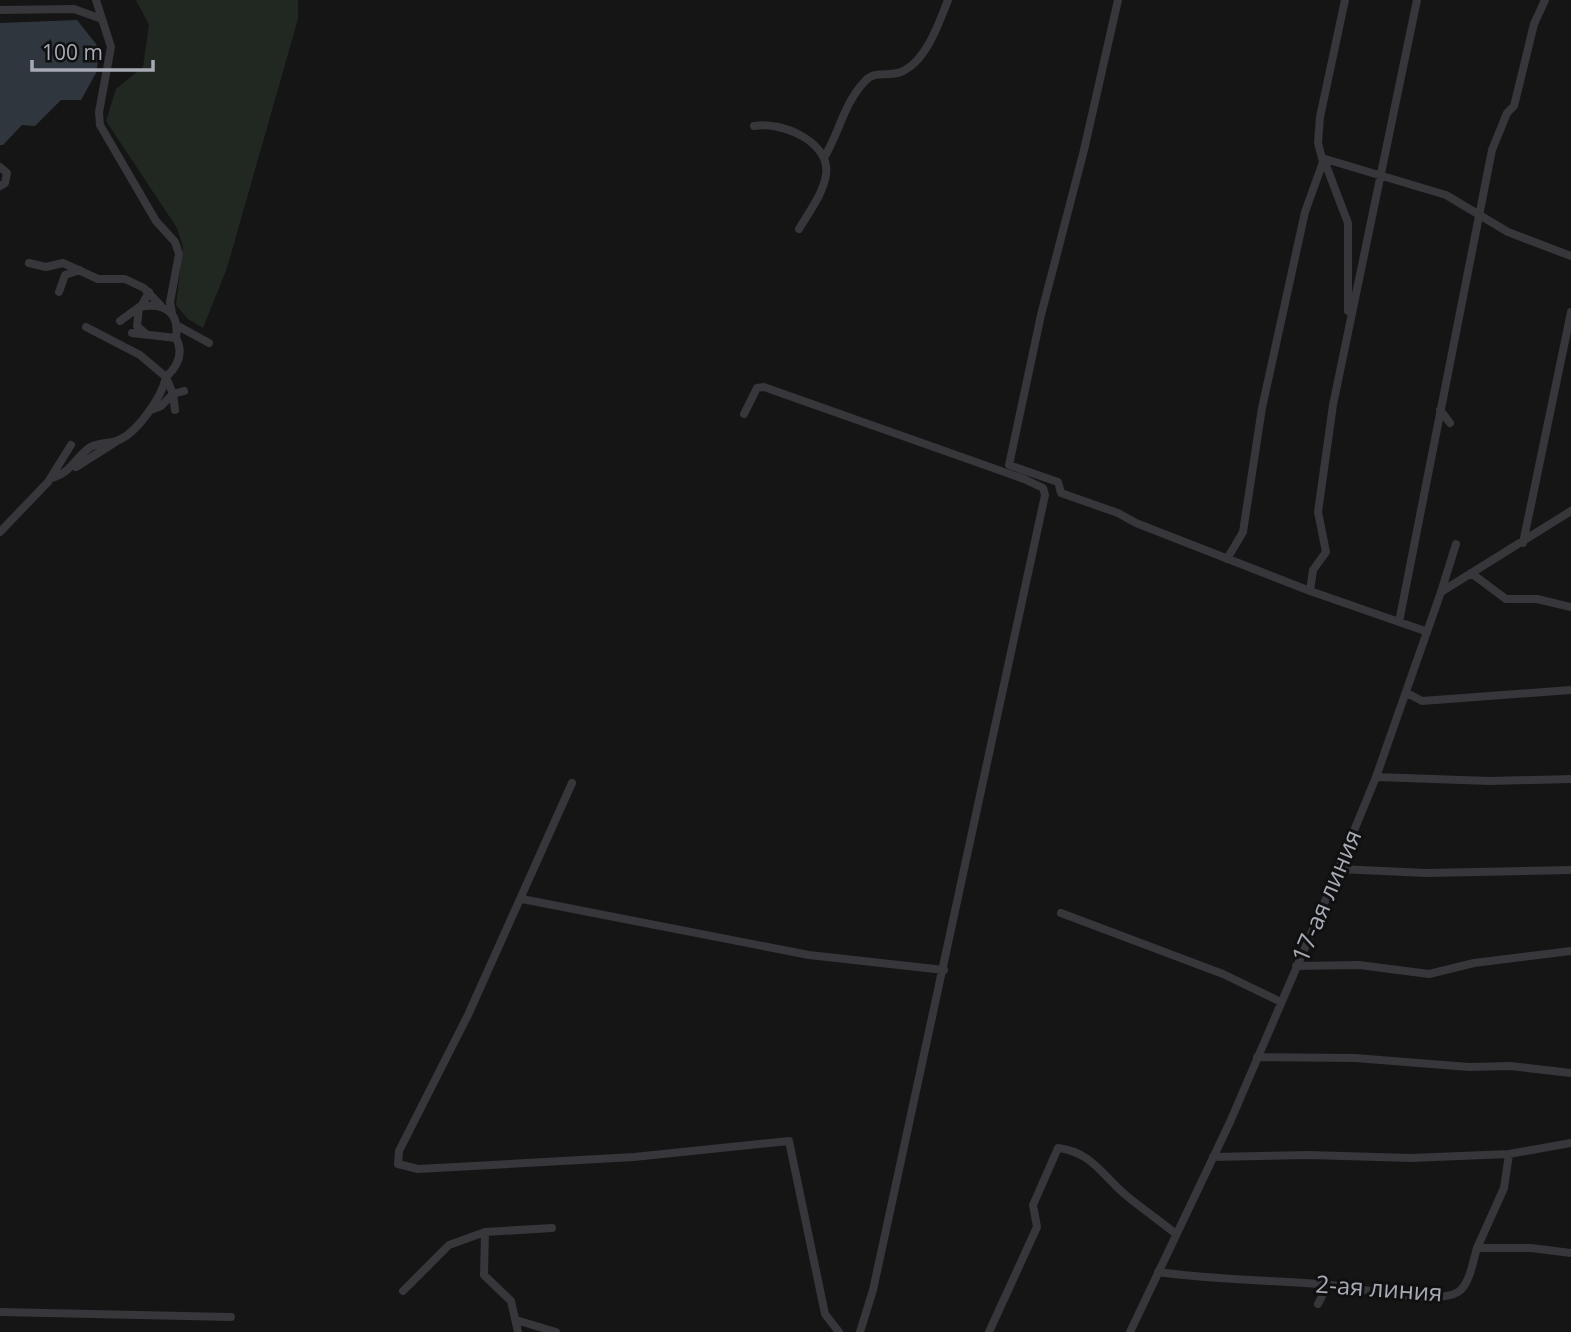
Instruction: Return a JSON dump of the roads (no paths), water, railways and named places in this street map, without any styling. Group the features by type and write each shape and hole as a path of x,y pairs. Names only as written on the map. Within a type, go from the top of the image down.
{"street":[{"path":"96,0 111,47 99,113 100,125 156,221 176,242 179,254 170,302 172,313 187,340 175,369 166,377 151,410"},
{"path":"799,229 826,177 824,158 840,120 857,91 868,78 879,73 903,71 912,64 932,38 948,0"},
{"path":"1118,0 1084,150 1041,315 1009,466 1058,482 1062,493 1227,559 1425,631"},
{"path":"1345,0 1320,117 1318,143 1348,223 1349,324"},
{"path":"1310,591 1313,570 1326,552 1318,512 1349,324 1379,177 1399,96 1417,0"},
{"path":"1399,622 1492,150 1507,113 1514,106 1535,24 1545,0"},
{"path":"0,10 74,9 102,19"},
{"path":"754,126 770,124 786,128 807,140 824,158"},
{"path":"1227,559 1243,532 1262,408 1305,212 1322,158"},
{"path":"1322,158 1446,195 1517,236 1571,256"},
{"path":"0,167 7,173 5,183 0,186"},
{"path":"29,263 46,267 57,263 108,281 125,279 149,292 161,306 172,313"},
{"path":"59,292 69,268"},
{"path":"120,321 139,307 149,292"},
{"path":"139,307 161,306"},
{"path":"139,307 137,326 146,334"},
{"path":"1523,542 1571,312"},
{"path":"86,327 140,355 166,377 173,394 175,410"},
{"path":"180,356 176,338 181,328"},
{"path":"181,328 209,343"},
{"path":"132,333 176,338"},
{"path":"744,414 757,388 764,387 1024,480 1043,488 1045,495 944,970 873,1290 860,1332"},
{"path":"51,478 65,475 90,446 117,441 151,410 161,406 173,394 184,391"},
{"path":"1440,410 1450,423"},
{"path":"0,532 51,478 71,445"},
{"path":"1441,592 1571,510"},
{"name":"17-ая линия","path":"1130,1332 1213,1157 1339,869 1407,693 1425,631 1456,544"},
{"path":"1471,573 1506,599 1537,599 1571,607"},
{"path":"1407,693 1422,701 1571,690"},
{"path":"1376,777 1463,781 1571,779"},
{"path":"572,783 522,898 399,1151 398,1164 418,1169 634,1157 789,1141 825,1314 839,1332"},
{"path":"1339,869 1426,873 1571,870"},
{"path":"522,898 809,955 944,970"},
{"path":"1061,913 1223,974 1281,1002"},
{"path":"1296,966 1359,965 1429,974 1474,963 1571,951"},
{"path":"1257,1058 1355,1058 1469,1067 1510,1066 1571,1073"},
{"path":"1213,1157 1411,1158 1509,1154 1571,1143"},
{"path":"989,1332 1037,1227 1033,1205 1058,1148 1072,1150 1093,1161 1126,1196 1176,1234"},
{"name":"2-ая линия","path":"1158,1272 1217,1280 1328,1285 1395,1295 1452,1294 1464,1286 1477,1248 1507,1179 1509,1154"},
{"path":"403,1291 449,1245 485,1232 552,1228"},
{"path":"485,1232 484,1275 511,1300 518,1332"},
{"path":"1477,1248 1539,1248 1571,1252"},
{"path":"1318,1304 1328,1285"},
{"path":"0,1312 231,1317"},
{"path":"516,1320 556,1332"}]}
